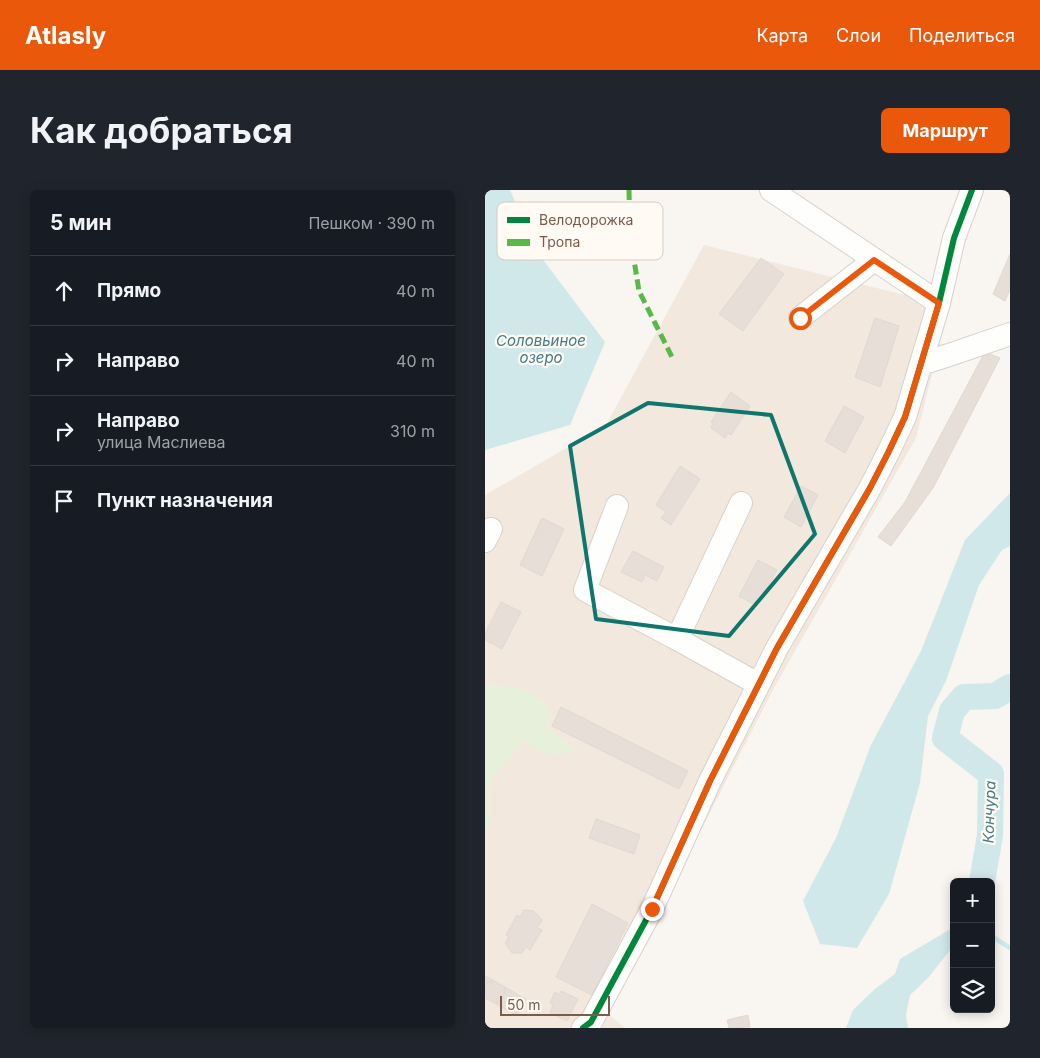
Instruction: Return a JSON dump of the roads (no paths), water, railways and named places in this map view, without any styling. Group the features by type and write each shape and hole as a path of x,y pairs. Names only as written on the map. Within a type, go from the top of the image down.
{"street":[{"path":"771,190 939,303"},
{"path":"587,1025 652,909 710,781 758,684 807,593 870,488 905,417 939,303 954,238 972,190"},
{"path":"800,318 874,260"},
{"path":"921,364 1010,334"},
{"path":"677,639 741,503"},
{"path":"617,506 585,590 758,684"}],"water":[{"name":"Соловьиное озеро","path":"485,190 510,190 515,202 497,202 497,260 543,260 605,342 570,425 485,450"},
{"path":"1010,493 1010,546 1002,550 979,585 946,681 928,716 920,783 889,894 857,948 820,944 803,901 836,838 871,745 921,651 965,540"},
{"path":"950,929 950,950 928,978 910,995 906,1015 908,1028 846,1028 853,1010 875,989 895,974 900,959"}],"waterway":[{"name":"Кончура","path":"983,878 990,835 991,774 945,738 952,711 964,697 995,696 1010,687"},
{"path":"995,938 1010,948"}]}
